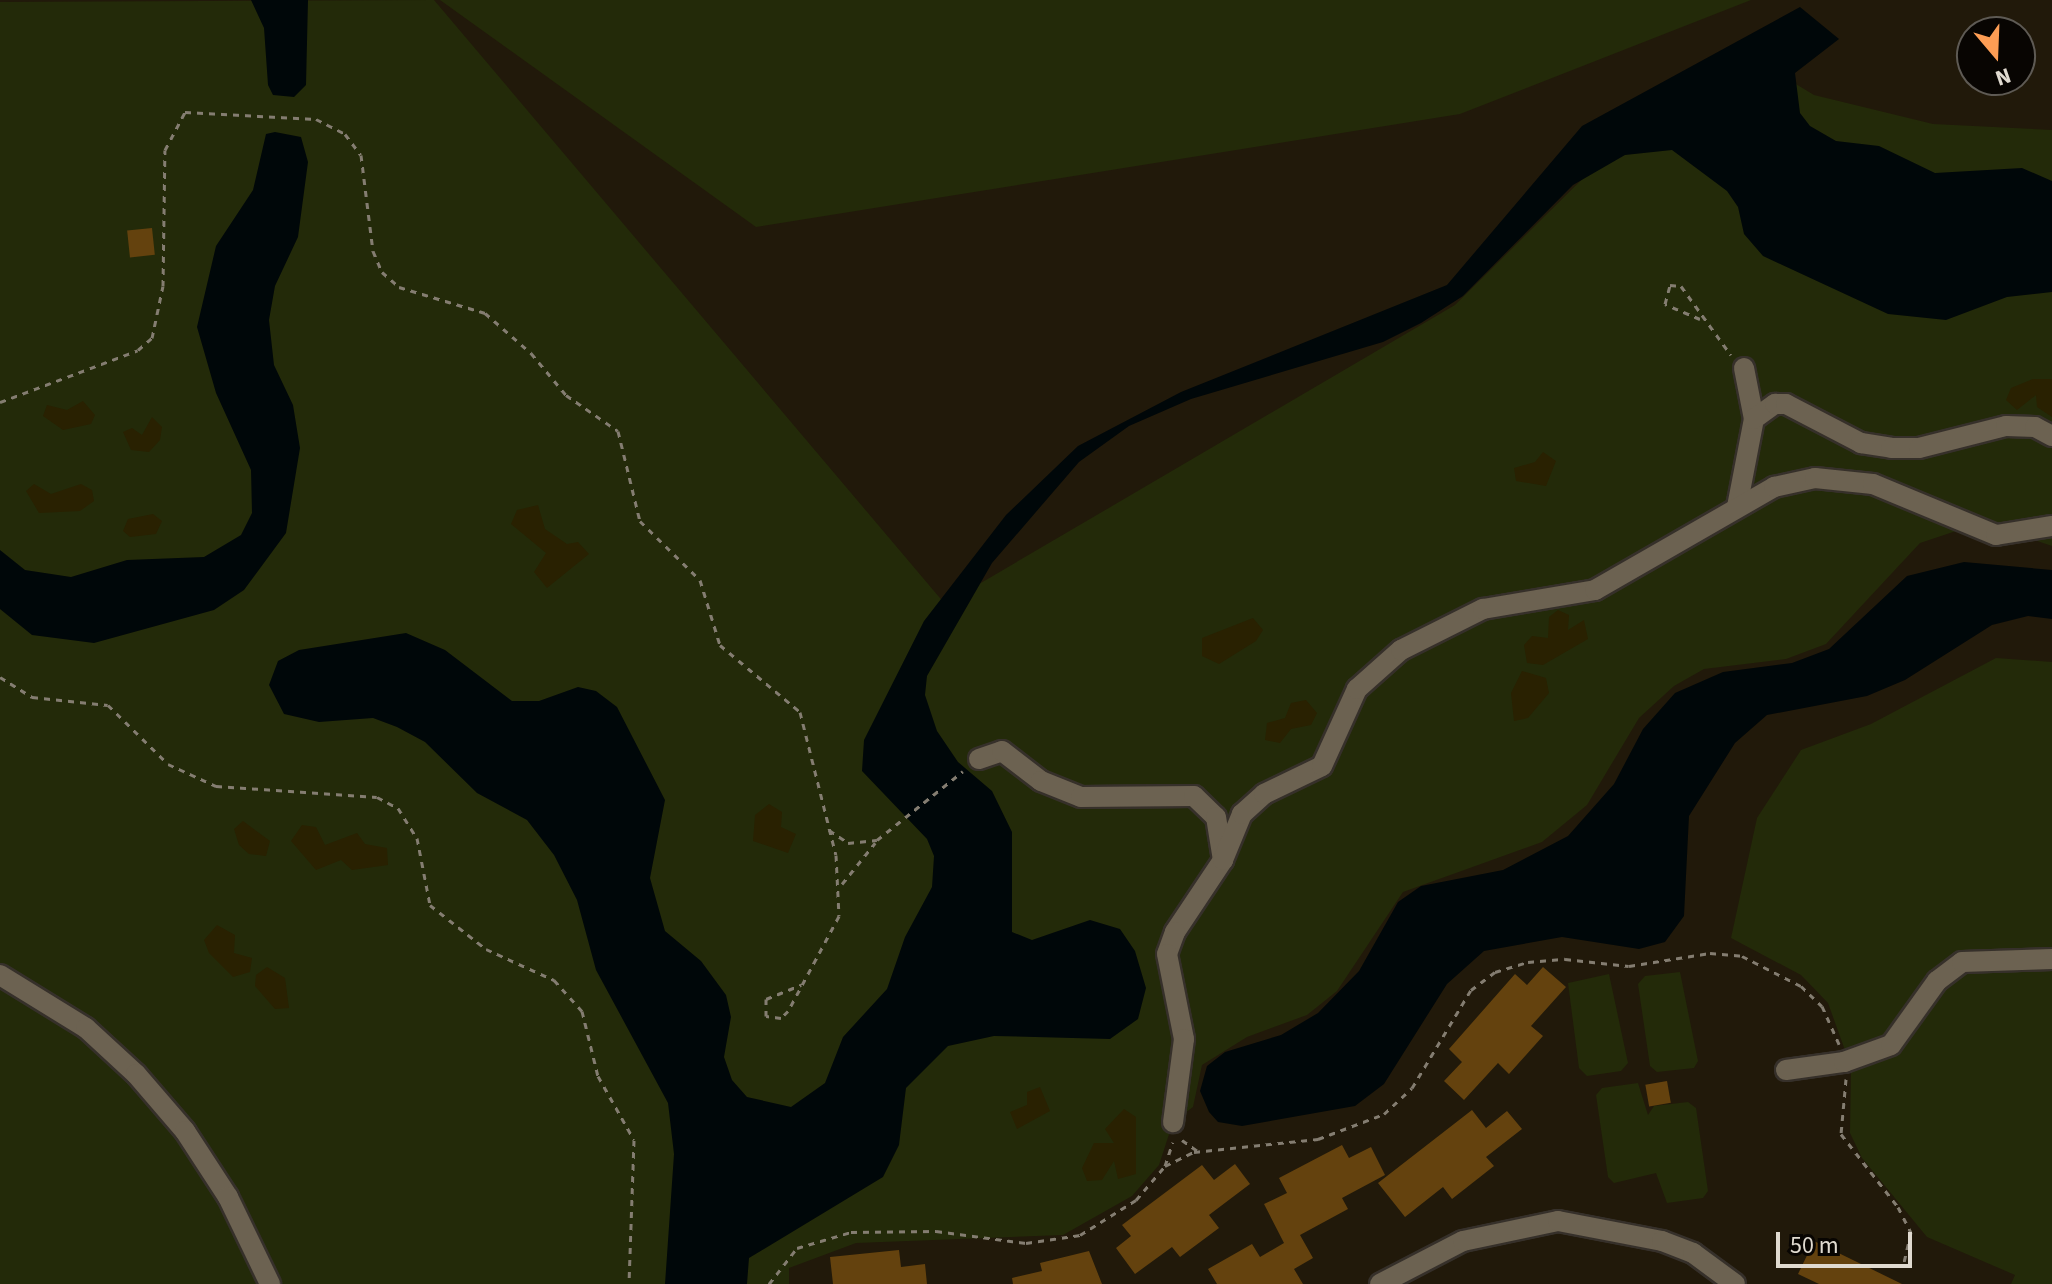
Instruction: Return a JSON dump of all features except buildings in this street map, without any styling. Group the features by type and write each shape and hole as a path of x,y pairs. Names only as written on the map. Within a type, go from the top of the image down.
{"street":[{"path":"1737,507 1748,474 1754,419 1744,368"},
{"path":"1754,419 1766,407 1786,404 1828,431 1891,448 1919,448 2006,426 2035,427 2052,436"},
{"path":"1748,474 1756,486 1774,487 1815,478 1873,484 1996,535 2052,526"},
{"path":"1173,1122 1184,1039 1167,954 1175,932 1223,860 1242,814 1264,794 1322,766 1357,689 1401,650 1483,609 1523,597 1595,590 1774,487"},
{"path":"979,759 1002,751 1041,781 1081,797 1194,796 1216,817 1223,860"},
{"path":"1786,1070 1844,1062 1899,1038 1937,981 1962,962 2052,959"},
{"path":"0,975 86,1028 136,1074 219,1184 270,1284"},
{"path":"1380,1284 1463,1241 1558,1221 1662,1241 1693,1253 1735,1284"}],"path":[{"path":"0,402 138,350 152,338 163,286 165,150 185,112 316,119 345,134 361,155 373,251 382,272 399,287 485,313 531,353 566,395 618,431 640,521 700,580 720,645 800,712 841,885"},
{"path":"1700,319 1665,304 1670,285 1681,286 1700,319 1744,368"},
{"path":"0,677 32,697 108,705 168,764 216,786 377,797 398,808 417,838 430,905 486,949 554,980 582,1011 598,1076 634,1140 629,1284"},
{"path":"801,985 766,999 766,1016 781,1018 828,945 841,885 877,840 979,759"},
{"path":"826,826 848,843 877,840"},
{"path":"769,1284 797,1248 851,1232 923,1230 1026,1243 1080,1235 1136,1200 1165,1166 1201,1152 1318,1139 1355,1131 1384,1114 1412,1088 1471,990 1495,972 1528,962 1565,959 1629,966 1710,953 1742,956 1774,967 1822,1006 1844,1062 1841,1134 1911,1232 1904,1263"},
{"path":"1173,1122 1186,1144 1201,1152"},
{"path":"1165,1166 1173,1122"}],"green space":[{"path":"434,0 945,604 1455,305 1645,117 1753,58 1814,95 1933,124 2052,130 2052,546 2005,530 1959,530 1920,543 1826,644 1786,659 1704,669 1674,686 1639,718 1587,805 1542,842 1403,892 1337,991 1307,1015 1247,1037 1202,1065 1193,1107 1173,1122 1159,1165 1132,1196 1063,1235 856,1243 789,1268 789,1284 0,1284 0,2"},
{"path":"440,0 1751,0 1460,114 756,227"},
{"path":"1996,658 2052,662 2052,1284 2011,1284 2015,1275 1927,1237 1862,1158 1850,1133 1851,1067 1828,1003 1801,975 1731,938 1757,818 1801,750 1871,724"},
{"path":"1680,972 1698,1061 1694,1068 1657,1072 1650,1066 1638,984 1645,976"},
{"path":"1609,974 1628,1063 1621,1071 1587,1076 1579,1068 1568,983"},
{"path":"1638,1083 1648,1115 1654,1106 1688,1102 1696,1108 1708,1191 1703,1198 1667,1203 1656,1173 1614,1183 1608,1177 1596,1095 1602,1088"}],"sand":[{"path":"2033,379 2052,379 2052,417 2037,407 2036,395 2017,410 2006,400 2011,388"},
{"path":"83,401 95,415 91,424 63,430 43,416 47,405 67,410"},
{"path":"152,417 162,427 160,440 149,452 131,450 123,432 132,428 142,435"},
{"path":"1543,452 1556,461 1546,486 1516,481 1514,468 1535,462"},
{"path":"34,484 51,494 81,484 92,490 94,501 80,511 39,513 26,491"},
{"path":"538,505 545,529 567,544 578,542 589,554 547,588 534,572 546,553 511,524 517,510"},
{"path":"153,514 162,521 156,534 130,537 123,531 128,519"},
{"path":"1558,610 1569,615 1568,630 1584,620 1588,639 1543,665 1527,663 1524,645 1532,636 1548,638 1549,617"},
{"path":"1253,618 1263,630 1256,641 1219,664 1202,656 1202,638"},
{"path":"1522,671 1546,678 1549,693 1528,718 1514,721 1511,693"},
{"path":"1306,700 1317,713 1311,725 1291,729 1280,743 1265,740 1267,723 1285,718 1291,703"},
{"path":"769,804 782,812 781,827 796,834 788,853 753,841 755,815"},
{"path":"243,821 270,841 266,856 249,854 239,845 234,829"},
{"path":"302,825 316,827 325,845 357,833 365,844 387,848 388,865 352,870 341,860 316,870 291,841"},
{"path":"217,925 235,935 234,953 252,958 250,972 233,977 209,953 204,940"},
{"path":"267,967 285,978 289,1008 275,1009 255,986 256,975"},
{"path":"1040,1087 1050,1111 1017,1129 1010,1112 1027,1105 1027,1092"},
{"path":"1124,1109 1136,1117 1136,1174 1118,1179 1114,1161 1102,1180 1087,1181 1082,1168 1094,1143 1114,1143 1105,1129"}],"shaded area":[{"path":"251,0 308,0 306,85 294,97 273,95 268,85 264,28"},
{"path":"1800,7 1839,39 1795,73 1800,113 1810,126 1836,141 1879,146 1935,173 2022,168 2052,181 2052,292 2007,297 1946,320 1888,314 1763,256 1744,234 1738,207 1727,191 1672,150 1625,155 1573,185 1463,296 1421,323 1383,342 1191,399 1129,426 1079,462 992,563 927,676 925,695 937,731 958,762 992,791 1012,832 1012,932 1032,940 1090,920 1120,929 1135,951 1146,988 1138,1019 1110,1039 994,1036 948,1046 906,1088 899,1145 883,1177 749,1258 747,1284 665,1284 674,1154 668,1103 596,970 577,900 554,855 527,820 477,793 425,742 397,727 373,718 319,722 284,714 269,685 278,661 299,650 406,633 445,650 512,701 539,701 578,687 596,691 617,707 665,800 650,878 665,931 701,961 726,995 731,1017 724,1057 732,1080 747,1097 791,1107 825,1083 843,1037 887,989 905,937 932,887 934,856 927,839 862,771 864,740 924,621 1006,515 1078,446 1181,392 1447,285 1582,126"},
{"path":"275,132 301,137 308,162 298,237 275,286 269,320 274,365 293,405 300,448 286,533 244,590 214,610 94,643 32,635 0,609 0,550 25,570 71,577 127,560 204,557 241,535 252,513 251,470 216,393 197,327 216,246 253,190 266,134"},
{"path":"1964,562 2052,570 2052,619 2028,616 1992,625 1905,680 1867,696 1767,715 1735,743 1689,816 1684,916 1665,942 1639,949 1562,937 1484,951 1447,984 1384,1084 1355,1106 1242,1126 1218,1122 1209,1112 1200,1091 1207,1066 1225,1052 1281,1035 1318,1013 1359,971 1398,902 1421,886 1503,870 1568,836 1614,784 1643,729 1675,693 1723,672 1792,663 1829,649 1907,576"}]}
